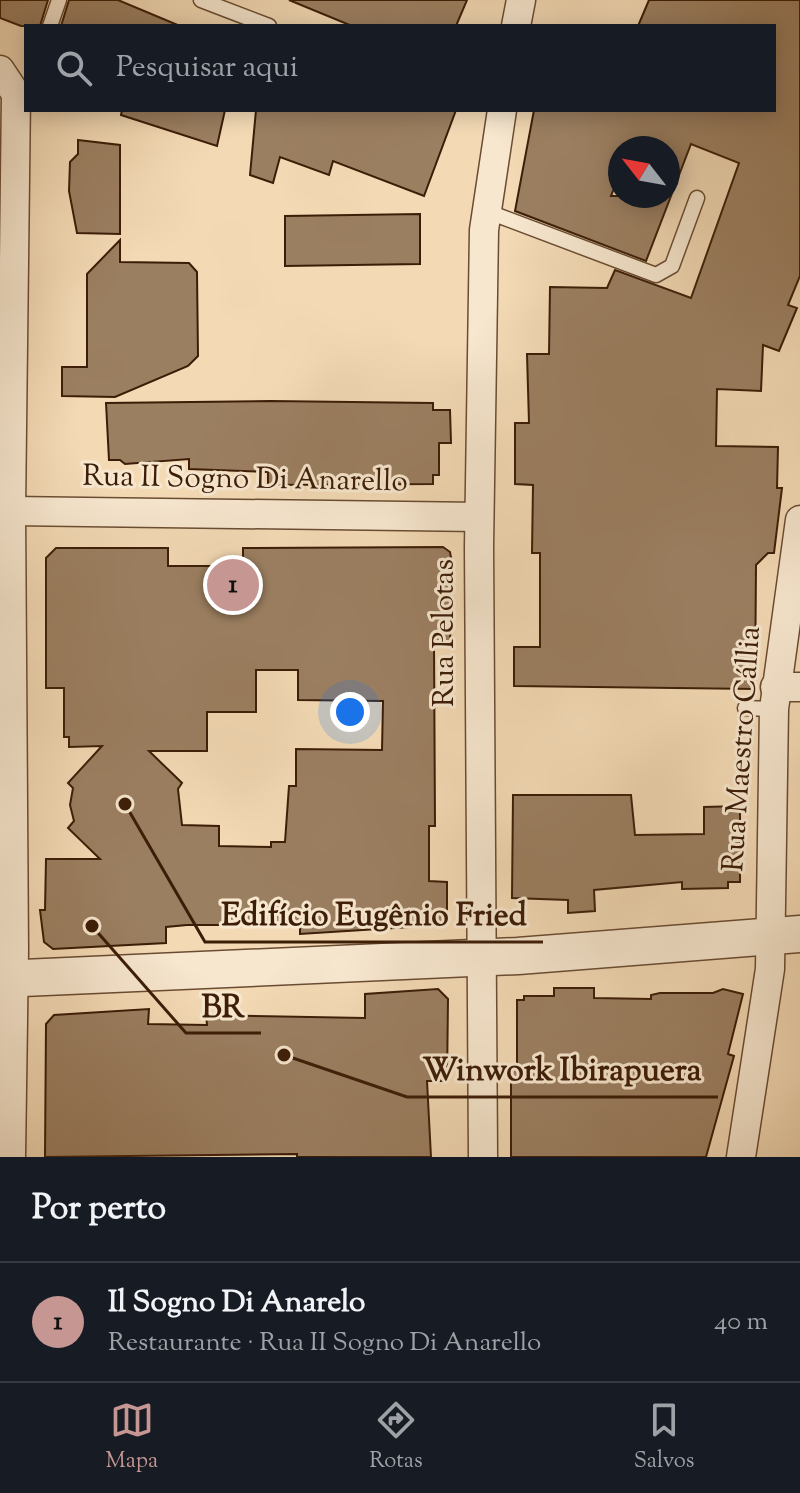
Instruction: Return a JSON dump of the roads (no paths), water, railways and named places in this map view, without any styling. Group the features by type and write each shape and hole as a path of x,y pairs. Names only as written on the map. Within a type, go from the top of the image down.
{"street":[{"path":"516,24 521,0"},
{"path":"0,70 21,87 11,511 14,951 5,979 11,1157"},
{"name":"Rua Pelotas","path":"483,1157 479,517 486,211 498,112"},
{"name":"Rua II Sogno Di Anarello","path":"11,511 479,517"},
{"name":"Rua Maestro Cállia","path":"741,1157 770,969 784,935 783,694 800,520"},
{"path":"5,979 481,958 784,935"}],"lane":[{"path":"51,24 59,0"},
{"path":"201,0 264,24"},
{"path":"486,211 656,275 672,266 697,198"},
{"path":"745,708 783,694"}],"place":[{"name":"Il Sogno Di Anarelo","path":"233,585"},
{"name":"Edifício Eugênio Fried","path":"125,804"},
{"name":"BR","path":"92,926"},
{"name":"Winwork Ibirapuera","path":"284,1055"}]}
